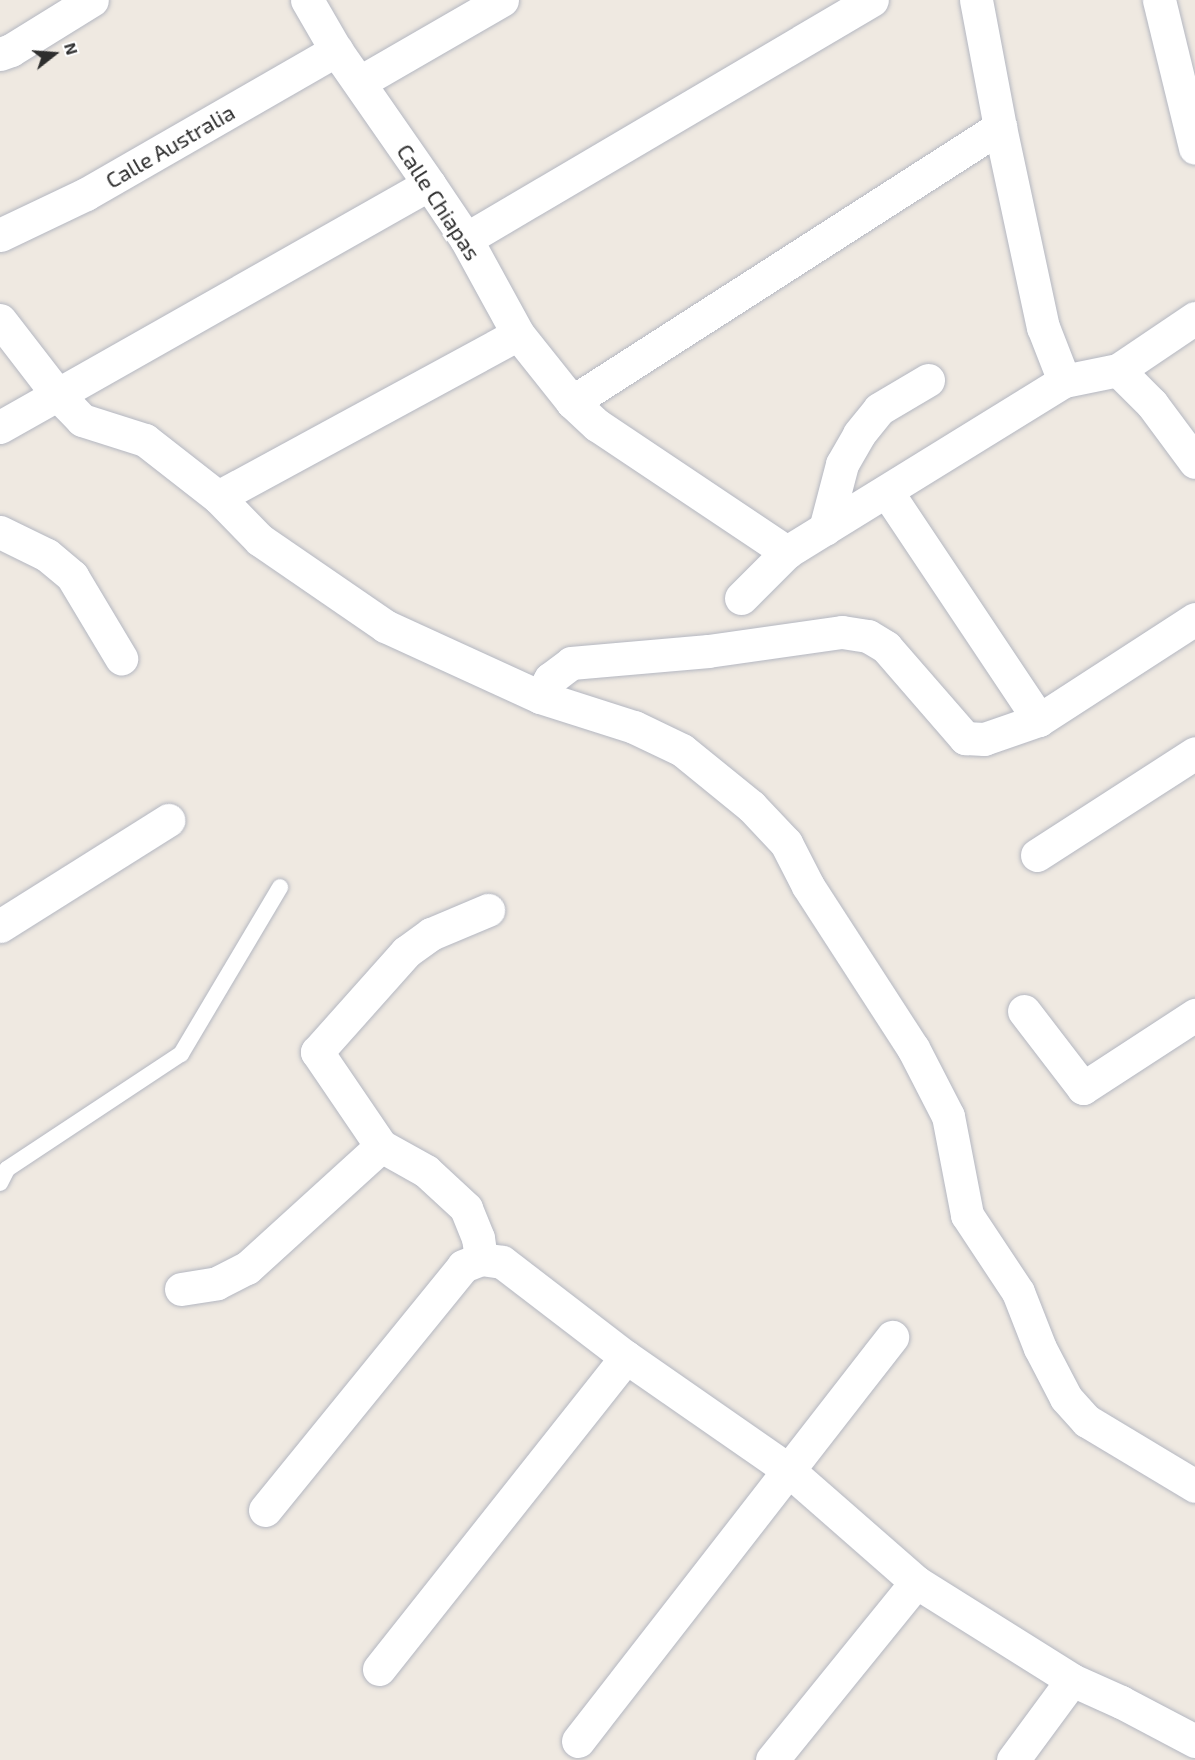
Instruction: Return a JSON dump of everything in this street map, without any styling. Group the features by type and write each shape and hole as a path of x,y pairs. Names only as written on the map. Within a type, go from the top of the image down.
{"street":[{"path":"0,54 11,50 92,0"},
{"name":"Calle Chiapas","path":"307,0 336,50 466,239 518,334 572,402 597,425 787,552"},
{"path":"360,82 502,0"},
{"path":"466,239 872,0"},
{"path":"976,0 1000,127 1043,327 1064,381"},
{"path":"1159,0 1195,148"},
{"name":"Calle Australia","path":"0,235 86,194 336,50"},
{"path":"572,402 1000,127"},
{"path":"0,427 429,184"},
{"path":"741,598 787,552 1064,381 1118,370 1195,318"},
{"path":"0,320 57,394 82,420 145,440 218,497 260,540 386,626 540,697 634,727 682,750 751,806 786,843 808,886 913,1048 948,1116 967,1215 1018,1292 1040,1348 1066,1398 1087,1421 1195,1486"},
{"path":"218,497 518,334"},
{"path":"1118,370 1152,404 1195,462"},
{"path":"825,529 842,464 859,434 879,409 928,380"},
{"path":"887,492 1038,720"},
{"path":"0,532 47,555 72,576 121,658"},
{"path":"540,697 550,679 571,663 708,651 842,632 868,636 886,647 965,738 984,739 1038,720 1195,620"},
{"path":"1038,855 1195,753"},
{"path":"0,926 168,820"},
{"path":"481,1259 478,1238 466,1208 426,1171 381,1146 317,1052 406,952 431,934 488,910"},
{"path":"1024,1011 1083,1088 1195,1015"},
{"path":"181,1289 217,1283 247,1268 381,1146"},
{"path":"265,1510 463,1266 481,1259 502,1262 626,1357 787,1469 916,1582 1072,1680 1121,1702 1195,1741"},
{"path":"578,1741 787,1469 892,1337"},
{"path":"379,1669 626,1357"},
{"path":"772,1760 916,1582"},
{"path":"1013,1760 1072,1680"}],"lane":[{"path":"0,1183 7,1168 181,1054 280,887"}]}
